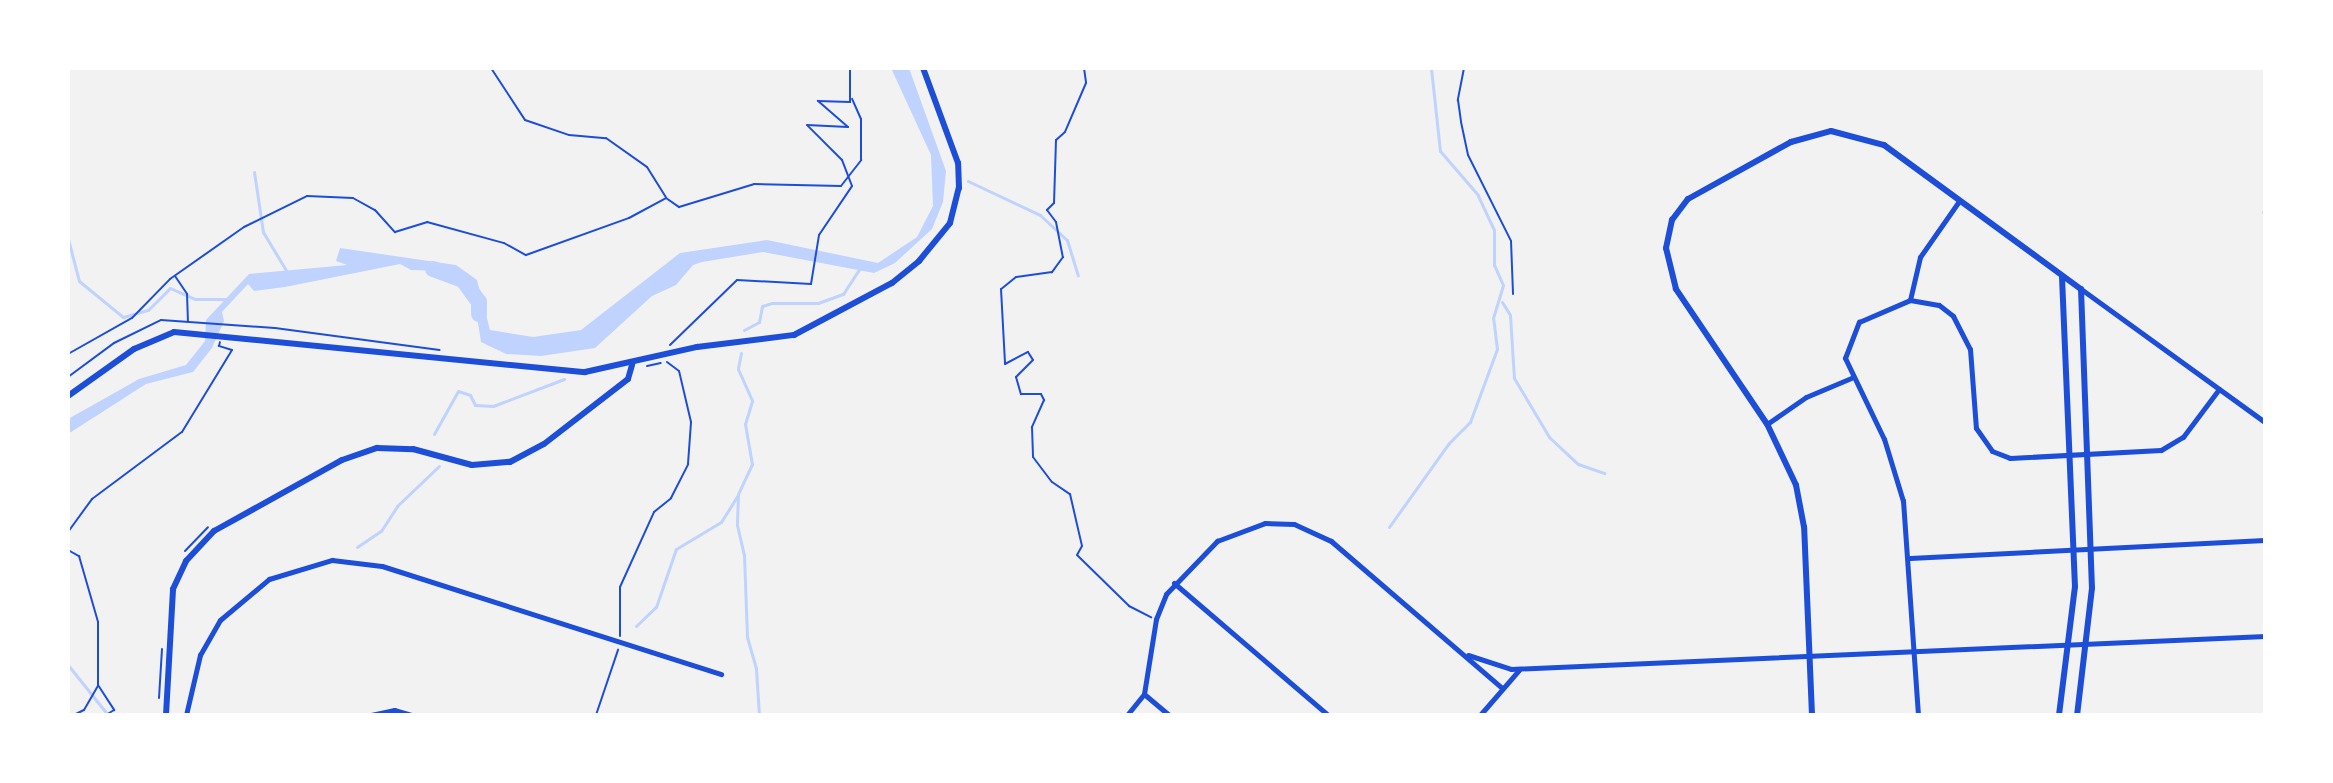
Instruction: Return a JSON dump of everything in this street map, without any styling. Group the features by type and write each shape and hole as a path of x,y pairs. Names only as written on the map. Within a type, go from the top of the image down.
{"street":[{"path":"68,396 146,342 185,331 221,339 562,371 632,366 697,347 794,335 892,283 919,261 950,223 959,188 955,148 923,68"},
{"path":"1812,715 1800,499 1767,424 1676,289 1666,248 1672,220 1701,190 1807,136 1844,132 1884,145 2265,422"},
{"path":"1910,300 1920,257 1959,201"},
{"path":"2059,715 2075,550 2062,276"},
{"path":"2077,715 2086,644 2091,549 2081,289"},
{"path":"1918,715 1910,558 1892,462 1851,378 1845,358 1852,330 1866,316 1910,300 1939,305 1963,329 1970,349 1976,428 1985,444 2010,458 2169,447 2219,389"},
{"path":"166,714 173,589 186,561 214,531 342,460 377,448 413,449 472,465 510,462 544,444 628,379 632,366"},
{"path":"1767,424 1806,397 1851,378"},
{"path":"1127,715 1144,694 1156,619 1174,583 1227,534 1253,524 1294,524 1331,541 1468,655 1502,688"},
{"path":"1910,558 2265,540"},
{"path":"186,715 200,655 220,620 252,589 306,564 354,560 382,566 620,645 721,674"},
{"path":"1174,583 1328,715"},
{"path":"1468,655 1491,667 1519,669 2265,636"},
{"path":"1480,715 1519,669"},
{"path":"1144,694 1169,715"},
{"path":"371,715 394,710 411,715"}],"path":[{"path":"491,68 525,120 569,135 606,138 647,167 666,198 679,207 754,184 841,186 862,155 861,119 851,98 850,68"},
{"path":"1084,68 1086,83 1065,132 1056,140 1054,203 1047,210 1056,222 1063,257 1052,272 1016,277 1001,289 1005,364 1028,352 1033,360 1016,377 1021,394 1041,394 1044,400 1032,427 1033,457 1052,482 1070,494 1082,546 1077,555 1129,606 1156,619"},
{"path":"1464,68 1458,100 1468,155 1511,241 1513,294"},
{"path":"667,346 737,280 811,284 817,241 850,193 850,176 827,140 807,127 847,128 818,101 851,98"},
{"path":"68,354 132,318 175,275 260,217 307,196 353,198 375,210 395,232 416,221 437,224 504,243 526,255 629,218 666,198"},
{"path":"175,275 187,294 188,322"},
{"path":"68,377 142,326 161,320 443,350"},
{"path":"68,532 92,499 182,432 232,350 221,339"},
{"path":"596,715 620,645 620,587 654,512 671,498 675,482 688,464 691,422 679,371 667,362 632,366"},
{"path":"183,554 212,524"},
{"path":"68,550 79,556 98,622 98,685 84,710 74,715"},
{"path":"162,645 158,695 166,714"},
{"path":"98,685 114,710 106,715"}],"water":[{"path":"891,68 909,68 946,171 943,202 932,229 895,263 874,273 763,252 702,262 693,265 676,285 652,296 595,348 541,356 506,354 481,342 473,291 466,280 446,271 411,270 400,264 285,287 254,291 248,284 222,312 224,321 212,348 193,372 146,384 68,434 68,419 139,379 186,365 205,341 206,320 249,274 347,265 336,261 340,248 456,265 477,280 490,330 533,337 581,330 680,253 767,240 878,263 917,237 933,206 931,155"}],"waterway":[{"path":"1389,527 1449,443 1470,422 1497,349 1493,318 1503,285 1494,265 1494,230 1478,195 1440,151 1431,68"},
{"path":"254,172 263,232 287,272"},
{"path":"968,181 1040,215 1067,240 1078,275"},
{"path":"68,239 79,281 123,317 148,310 170,288 195,299 227,299"},
{"path":"433,269 463,280 479,302 479,314"},
{"path":"744,330 759,322 762,306 772,303 818,303 843,294 859,269"},
{"path":"1502,302 1510,315 1514,378 1549,437 1578,464 1604,473"},
{"path":"741,353 738,369 752,401 745,424 752,464 738,494 737,525 744,555 747,637 756,669 759,715"},
{"path":"434,434 458,391 470,395 475,405 493,406 564,379"},
{"path":"357,547 381,531 397,506 439,466"},
{"path":"636,626 656,607 676,549 721,522 738,495"},
{"path":"68,665 108,715"}]}
